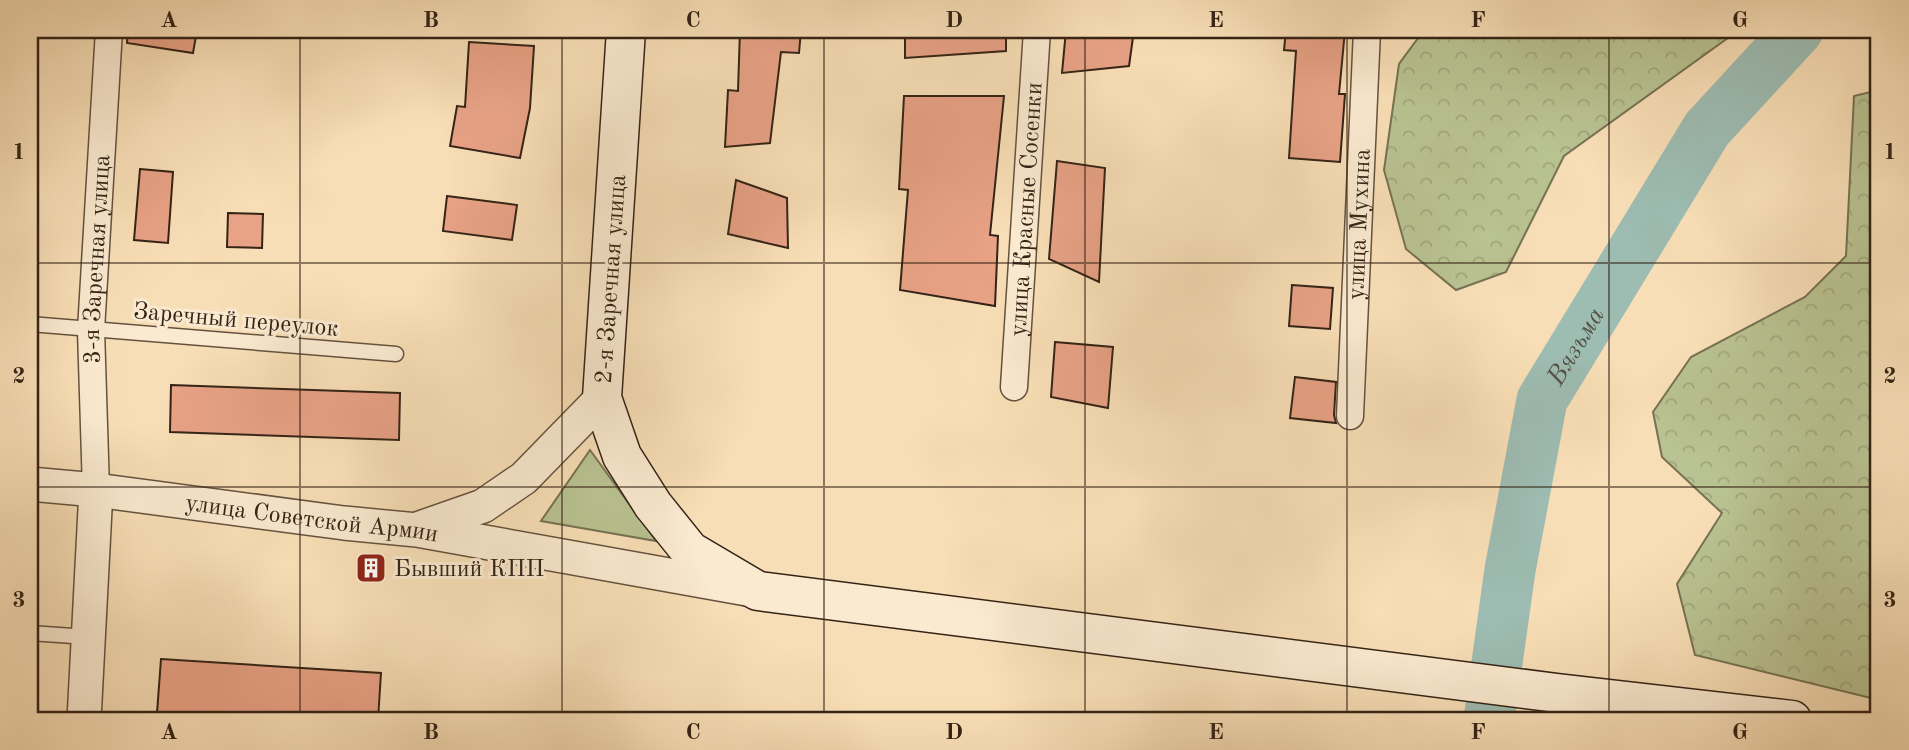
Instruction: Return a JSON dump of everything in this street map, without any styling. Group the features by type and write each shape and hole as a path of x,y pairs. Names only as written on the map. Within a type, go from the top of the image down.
{"main road":[{"name":"2-я Заречная улица","path":"626,30 602,398 622,456 653,505 690,551 758,591"},
{"path":"758,591 1444,679 1792,720"}],"street":[{"name":"3-я Заречная улица","path":"96,490 90,330 110,30"},
{"name":"улица Красные Сосенки","path":"1014,387 1037,30"},
{"name":"улица Мухина","path":"1350,416 1367,30"},
{"path":"417,530 483,506 524,478 602,398"},
{"name":"улица Советской Армии","path":"30,484 417,530 758,591"},
{"path":"84,720 96,490"}],"lane":[{"name":"Заречный переулок","path":"30,324 396,355"},
{"path":"30,634 88,637"}],"green space":[{"path":"1424,30 1739,30 1564,156 1506,272 1456,290 1406,249 1384,170 1399,64"},
{"path":"1879,90 1879,700 1695,655 1677,584 1722,513 1662,457 1653,412 1691,357 1805,297 1846,256 1854,96"},
{"path":"590,450 656,541 541,521"}],"building":[{"path":"128,30 197,30 193,53 127,43"},
{"path":"740,30 801,30 799,53 781,52 770,143 725,147 728,90 738,91"},
{"path":"905,30 1006,30 1006,51 905,58"},
{"path":"1066,30 1134,30 1129,66 1062,73"},
{"path":"1286,30 1345,30 1339,94 1345,94 1340,162 1289,158 1296,51 1284,50"},
{"path":"469,42 534,46 530,108 520,158 450,146 457,106 465,107"},
{"path":"904,96 1004,96 990,235 998,236 995,306 900,290 908,190 899,189"},
{"path":"1057,161 1105,168 1099,282 1049,259"},
{"path":"140,169 173,172 168,243 134,240"},
{"path":"736,180 787,198 788,248 728,234"},
{"path":"447,196 517,205 512,240 443,231"},
{"path":"228,213 263,214 262,248 227,247"},
{"path":"1292,285 1333,288 1330,329 1289,326"},
{"path":"1055,342 1113,347 1108,408 1051,397"},
{"path":"1295,377 1336,382 1336,423 1290,418"},
{"path":"171,385 400,393 399,440 170,432"},
{"path":"161,659 381,673 378,720 278,720 157,713"}],"waterway":[{"name":"Вязьма","path":"1489,720 1510,570 1542,400 1707,129 1798,30"}],"place":[{"name":"Бывший КПП","path":"371,568"}]}
